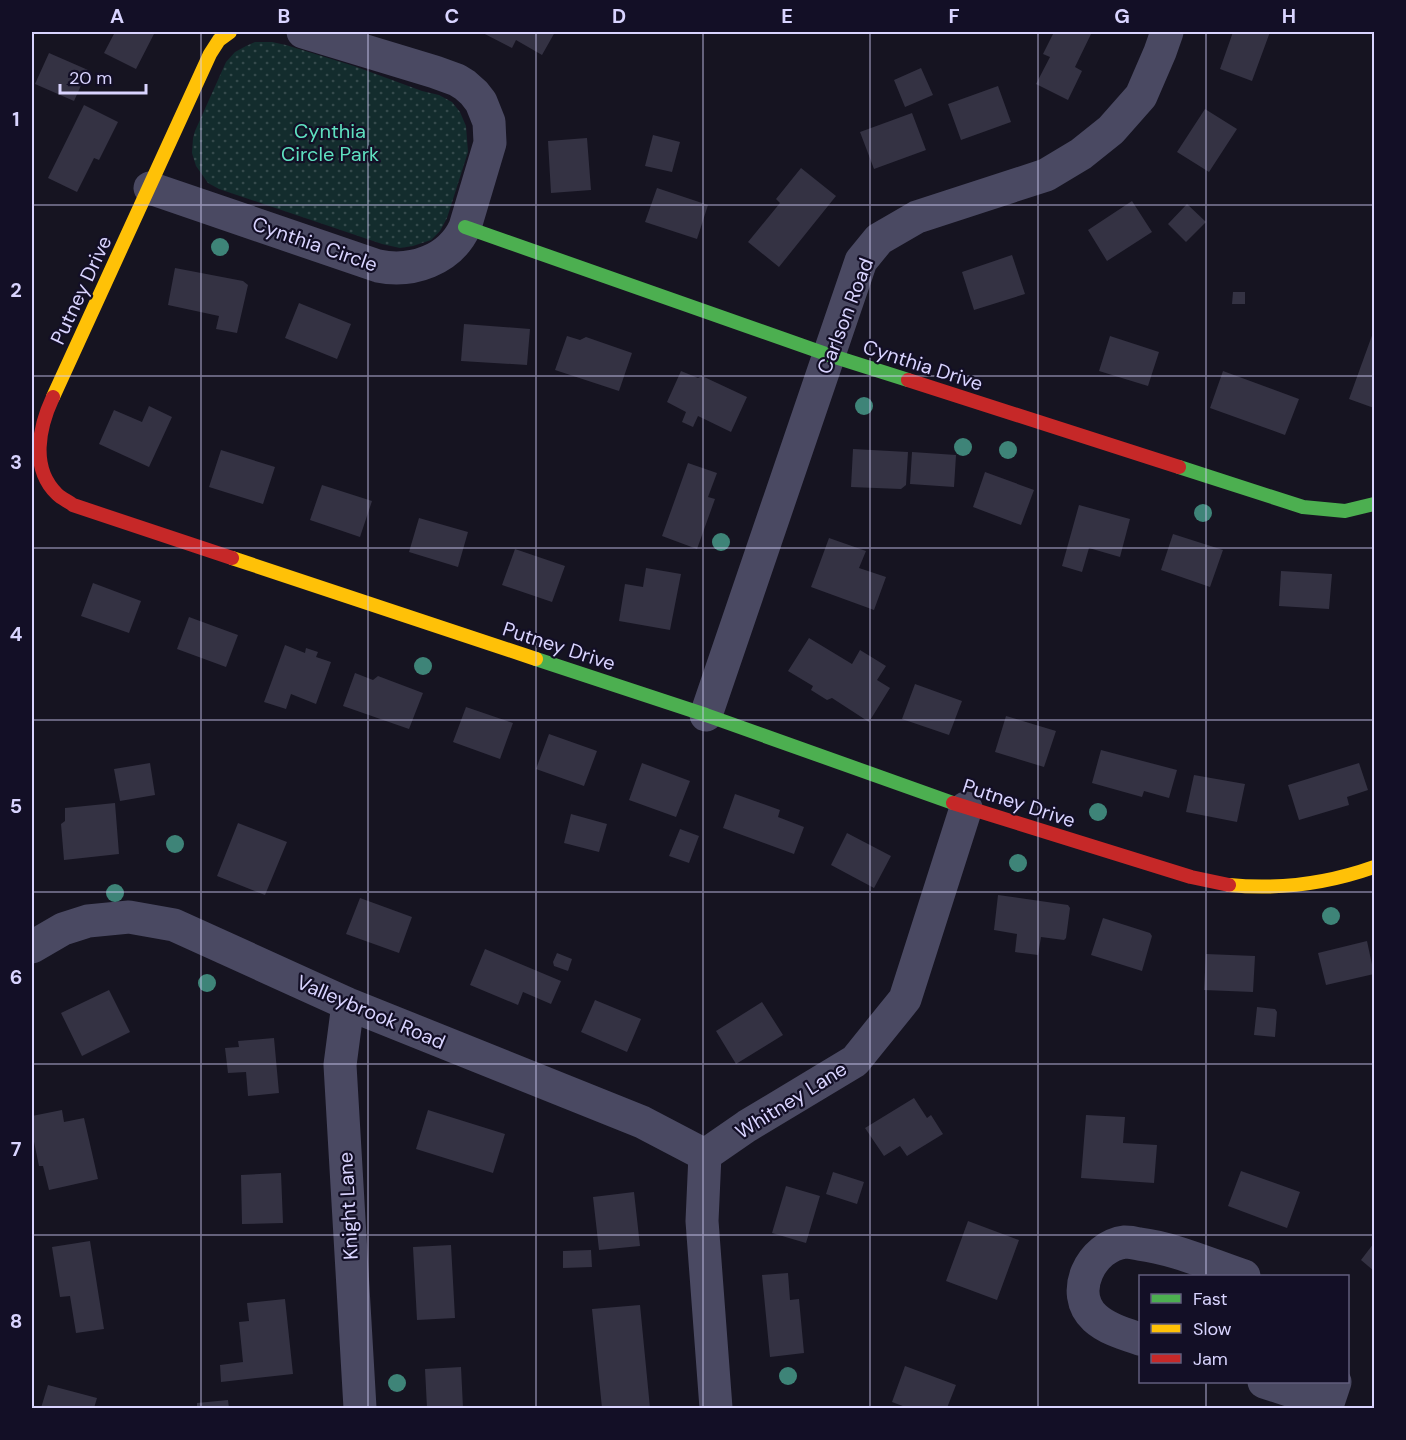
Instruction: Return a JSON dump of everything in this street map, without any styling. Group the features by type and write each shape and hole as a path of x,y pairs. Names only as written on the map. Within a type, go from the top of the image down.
{"street":[{"path":"150,188 210,54 219,40 230,32"},
{"name":"Cynthia Circle","path":"150,188 389,268 411,267 432,260 459,239 465,227 490,143 486,112 481,102 474,93 457,80 303,32"},
{"name":"Carlson Road","path":"706,715 861,261 879,239 917,217 1046,176 1081,154 1111,130 1141,96 1167,32"},
{"name":"Putney Drive","path":"150,188 44,416 40,431 41,465 46,480 56,494 73,505 706,715 966,808 1191,877 1226,885 1280,887 1307,885 1374,867"},
{"name":"Cynthia Drive","path":"465,227 829,355 1303,507 1345,511 1374,504"},
{"name":"Whitney Lane","path":"705,1155 747,1126 855,1061 905,999 966,808"},
{"name":"Valleybrook Road","path":"32,947 63,929 88,921 129,917 174,925 348,1004 642,1122 705,1155"},
{"name":"Knight Lane","path":"348,1004 340,1065 360,1408"},
{"path":"705,1155 702,1221 724,1406"},
{"path":"1139,1339 1112,1329 1094,1318 1083,1301 1084,1282 1092,1262 1104,1249 1125,1242 1155,1246 1241,1275"},
{"path":"1268,1383 1330,1398"}],"green space":[{"name":"Cynthia Circle Park","path":"255,42 286,45 439,95 452,102 460,112 466,126 468,152 447,218 440,231 431,240 400,248 382,244 219,189 208,183 196,166 192,153 195,131 226,62 235,52"}],"building":[{"path":"115,32 155,32 136,69 104,53"},
{"path":"481,32 555,32 542,55 516,40 512,48"},
{"path":"1054,32 1092,32 1075,67 1082,71 1068,100 1036,84 1050,57 1043,54"},
{"path":"1233,32 1270,32 1252,81 1220,69"},
{"path":"49,53 88,70 74,101 35,84"},
{"path":"921,68 933,95 905,107 894,80"},
{"path":"998,86 1011,122 961,140 948,104"},
{"path":"84,105 118,122 99,160 94,158 77,192 48,178"},
{"path":"1205,109 1237,129 1209,172 1177,152"},
{"path":"912,113 926,150 874,169 860,132"},
{"path":"653,135 680,142 672,172 645,166"},
{"path":"587,138 591,190 551,193 548,141"},
{"path":"801,168 836,196 779,267 748,242 780,203 776,199"},
{"path":"657,188 708,205 697,239 645,222"},
{"path":"1132,201 1152,232 1107,261 1088,230"},
{"path":"1187,204 1206,222 1186,242 1168,224"},
{"path":"1012,255 1025,294 974,310 962,272"},
{"path":"175,268 243,281 248,285 237,333 216,329 219,316 168,305"},
{"path":"1233,292 1245,292 1245,304 1232,304"},
{"path":"299,303 351,324 337,359 285,338"},
{"path":"464,324 530,329 527,365 461,361"},
{"path":"1374,330 1374,408 1349,399"},
{"path":"567,336 580,340 586,337 632,353 619,391 555,370"},
{"path":"1110,336 1159,352 1148,386 1099,371"},
{"path":"681,371 698,378 702,376 747,397 731,432 698,416 693,427 682,422 686,412 667,402"},
{"path":"1223,371 1299,399 1285,435 1210,408"},
{"path":"149,406 172,417 149,467 99,444 114,410 142,422"},
{"path":"853,449 908,452 906,485 901,489 851,487"},
{"path":"221,450 275,467 263,504 209,487"},
{"path":"912,452 956,455 954,487 910,484"},
{"path":"688,463 717,473 708,497 715,499 697,549 662,536"},
{"path":"985,472 1034,490 1021,525 973,507"},
{"path":"322,485 372,501 360,537 310,520"},
{"path":"1079,505 1130,519 1120,557 1089,548 1082,572 1062,566"},
{"path":"419,518 468,532 458,567 409,552"},
{"path":"1173,534 1223,550 1210,587 1161,570"},
{"path":"829,538 866,551 859,568 886,577 874,610 811,587"},
{"path":"515,549 565,566 552,602 502,585"},
{"path":"646,568 681,574 670,630 619,621 625,584 643,587"},
{"path":"1281,571 1332,574 1329,609 1279,606"},
{"path":"93,583 141,601 129,633 81,616"},
{"path":"189,617 238,635 226,667 177,649"},
{"path":"809,638 852,664 860,650 886,666 877,680 890,688 869,722 832,698 827,700 811,690 813,686 788,671"},
{"path":"285,645 305,653 306,648 318,652 316,657 331,662 316,704 291,694 286,709 264,702"},
{"path":"355,673 373,680 378,676 423,693 409,729 343,706"},
{"path":"915,684 962,701 949,735 902,719"},
{"path":"466,707 513,723 500,759 453,742"},
{"path":"1006,716 1056,731 1044,767 995,752"},
{"path":"549,734 597,751 584,786 536,769"},
{"path":"1101,750 1177,770 1169,798 1144,791 1142,797 1092,783"},
{"path":"150,763 155,795 120,801 114,769"},
{"path":"642,763 690,781 676,817 629,800"},
{"path":"1359,763 1368,790 1347,797 1349,805 1299,820 1288,785"},
{"path":"1194,775 1245,784 1237,822 1186,812"},
{"path":"735,794 780,810 778,817 804,827 794,854 723,828"},
{"path":"115,803 119,854 64,860 61,824 65,821 65,808"},
{"path":"571,814 607,824 599,852 564,843"},
{"path":"238,823 287,842 265,895 217,876"},
{"path":"680,829 699,836 689,863 669,856"},
{"path":"847,833 891,856 874,888 831,865"},
{"path":"998,895 1068,905 1070,908 1066,938 1064,940 1041,937 1038,955 1015,952 1017,934 994,930"},
{"path":"360,898 412,917 399,953 346,934"},
{"path":"1103,918 1150,933 1152,936 1142,971 1091,955"},
{"path":"1367,941 1374,974 1326,985 1318,953"},
{"path":"485,949 561,981 551,1004 523,992 518,1005 470,985"},
{"path":"557,953 572,959 568,971 554,966 553,962"},
{"path":"1206,954 1255,956 1253,992 1204,990"},
{"path":"109,990 130,1032 82,1056 61,1013"},
{"path":"595,1000 641,1019 627,1052 581,1032"},
{"path":"762,1002 783,1035 736,1064 716,1031"},
{"path":"1257,1007 1275,1009 1277,1012 1275,1037 1254,1035"},
{"path":"274,1038 279,1093 248,1096 246,1072 228,1073 225,1048 239,1047 238,1041"},
{"path":"914,1098 927,1118 931,1115 943,1134 907,1156 900,1146 884,1156 865,1128"},
{"path":"62,1110 64,1122 84,1118 98,1179 49,1190 43,1166 39,1166 32,1132 32,1116"},
{"path":"428,1110 505,1134 493,1173 416,1149"},
{"path":"1086,1115 1125,1117 1123,1143 1157,1145 1154,1183 1081,1178"},
{"path":"1241,1171 1300,1192 1287,1228 1228,1206"},
{"path":"833,1172 864,1182 857,1204 826,1194"},
{"path":"281,1173 283,1223 242,1224 241,1175"},
{"path":"786,1186 820,1196 806,1243 772,1233"},
{"path":"634,1192 640,1246 599,1250 593,1197"},
{"path":"968,1221 1019,1240 997,1300 946,1281"},
{"path":"90,1241 104,1329 76,1333 70,1296 60,1297 52,1247"},
{"path":"1374,1243 1374,1271 1361,1260"},
{"path":"451,1245 455,1318 417,1320 413,1247"},
{"path":"591,1250 592,1267 563,1268 563,1251"},
{"path":"788,1273 790,1300 799,1299 804,1353 770,1357 762,1275"},
{"path":"285,1299 293,1374 221,1382 220,1365 243,1362 239,1322 249,1321 247,1303"},
{"path":"640,1305 650,1408 602,1408 592,1309"},
{"path":"905,1366 956,1385 947,1408 908,1408 892,1402"},
{"path":"461,1367 463,1408 427,1408 425,1369"},
{"path":"48,1385 97,1398 94,1408 41,1408"},
{"path":"228,1400 229,1408 197,1408 197,1403"}],"traffic: fast":[{"path":"465,227 829,355 908,380"},
{"path":"1179,467 1303,507 1345,511 1374,504"},
{"path":"536,659 706,715 953,803"}],"traffic: slow":[{"path":"53,397 210,54 219,40 230,32"},
{"path":"232,558 536,659"},
{"path":"1229,885 1266,887 1303,884 1338,878 1374,867"}],"traffic: jam":[{"path":"908,380 1179,467"},
{"path":"53,397 41,434 40,460 49,484 59,496 73,505 232,558"},
{"path":"953,803 1191,877 1229,885"}]}
